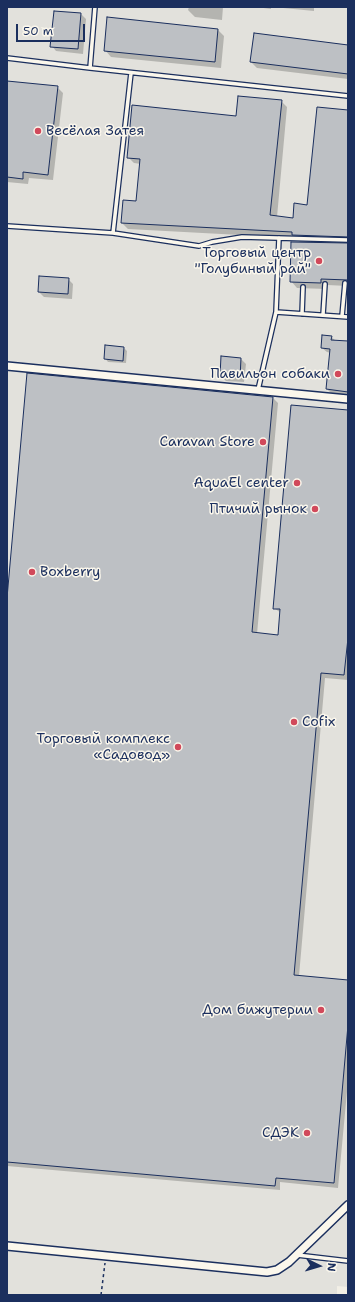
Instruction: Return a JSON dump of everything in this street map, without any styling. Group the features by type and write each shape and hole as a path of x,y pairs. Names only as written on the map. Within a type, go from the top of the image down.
{"street":[{"path":"7,366 348,400"},
{"path":"7,1246 267,1272 277,1270 296,1255 348,1205"}],"lane":[{"path":"90,68 95,7"},
{"path":"7,58 348,96"},
{"path":"113,233 131,73"},
{"path":"7,226 113,233 199,246 212,242 242,237 348,240"},
{"path":"258,390 276,312 279,238"},
{"path":"342,316 345,283"},
{"path":"323,315 326,284"},
{"path":"302,314 303,287"},
{"path":"276,312 348,317"},
{"path":"296,1255 348,1261"}],"path":[{"path":"102,1295 106,1257"}],"shaded area":[{"name":"Торговый комплекс «Садовод»","path":"7,7 348,7 348,1287 337,1286 337,1295 7,1295"}],"building":[{"path":"54,11 81,13 78,49 50,47"},
{"path":"107,17 218,29 215,62 104,51"},
{"path":"254,33 348,45 348,74 250,62"},
{"path":"7,81 58,86 48,175 23,172 23,179 7,177"},
{"path":"238,96 282,100 270,215 293,218 294,203 307,205 317,107 348,110 348,237 292,235 292,232 121,223 123,200 136,201 140,159 127,158 132,105 236,116"},
{"name":"Торговый центр \"Голубиный рай\"","path":"291,242 348,243 348,280 321,279 321,283 290,282"},
{"path":"39,276 69,278 68,294 38,292"},
{"name":"Павильон собаки","path":"322,335 332,336 331,340 348,341 348,392 326,389 330,349 321,348"},
{"path":"105,345 124,347 123,361 104,359"},
{"path":"221,356 241,358 240,378 220,376"},
{"name":"Торговый комплекс «Садовод»","path":"27,373 273,397 252,632 278,635 280,609 273,609 291,405 348,410 348,638 344,675 321,673 294,975 348,980 348,1025 334,1183 276,1178 275,1186 7,1162 7,598"}],"place":[{"name":"Весёлая Затея","path":"38,131"},
{"name":"Торговый центр \"Голубиный рай\"","path":"319,261"},
{"name":"Павильон собаки","path":"338,374"},
{"name":"Caravan Store","path":"263,442"},
{"name":"AquaEl center","path":"297,483"},
{"name":"Птичий рынок","path":"315,509"},
{"name":"Boxberry","path":"32,572"},
{"name":"Cofix","path":"294,722"},
{"name":"Торговый комплекс «Садовод»","path":"178,747"},
{"name":"Дом бижутерии","path":"321,1010"},
{"name":"СДЭК","path":"307,1133"}]}
